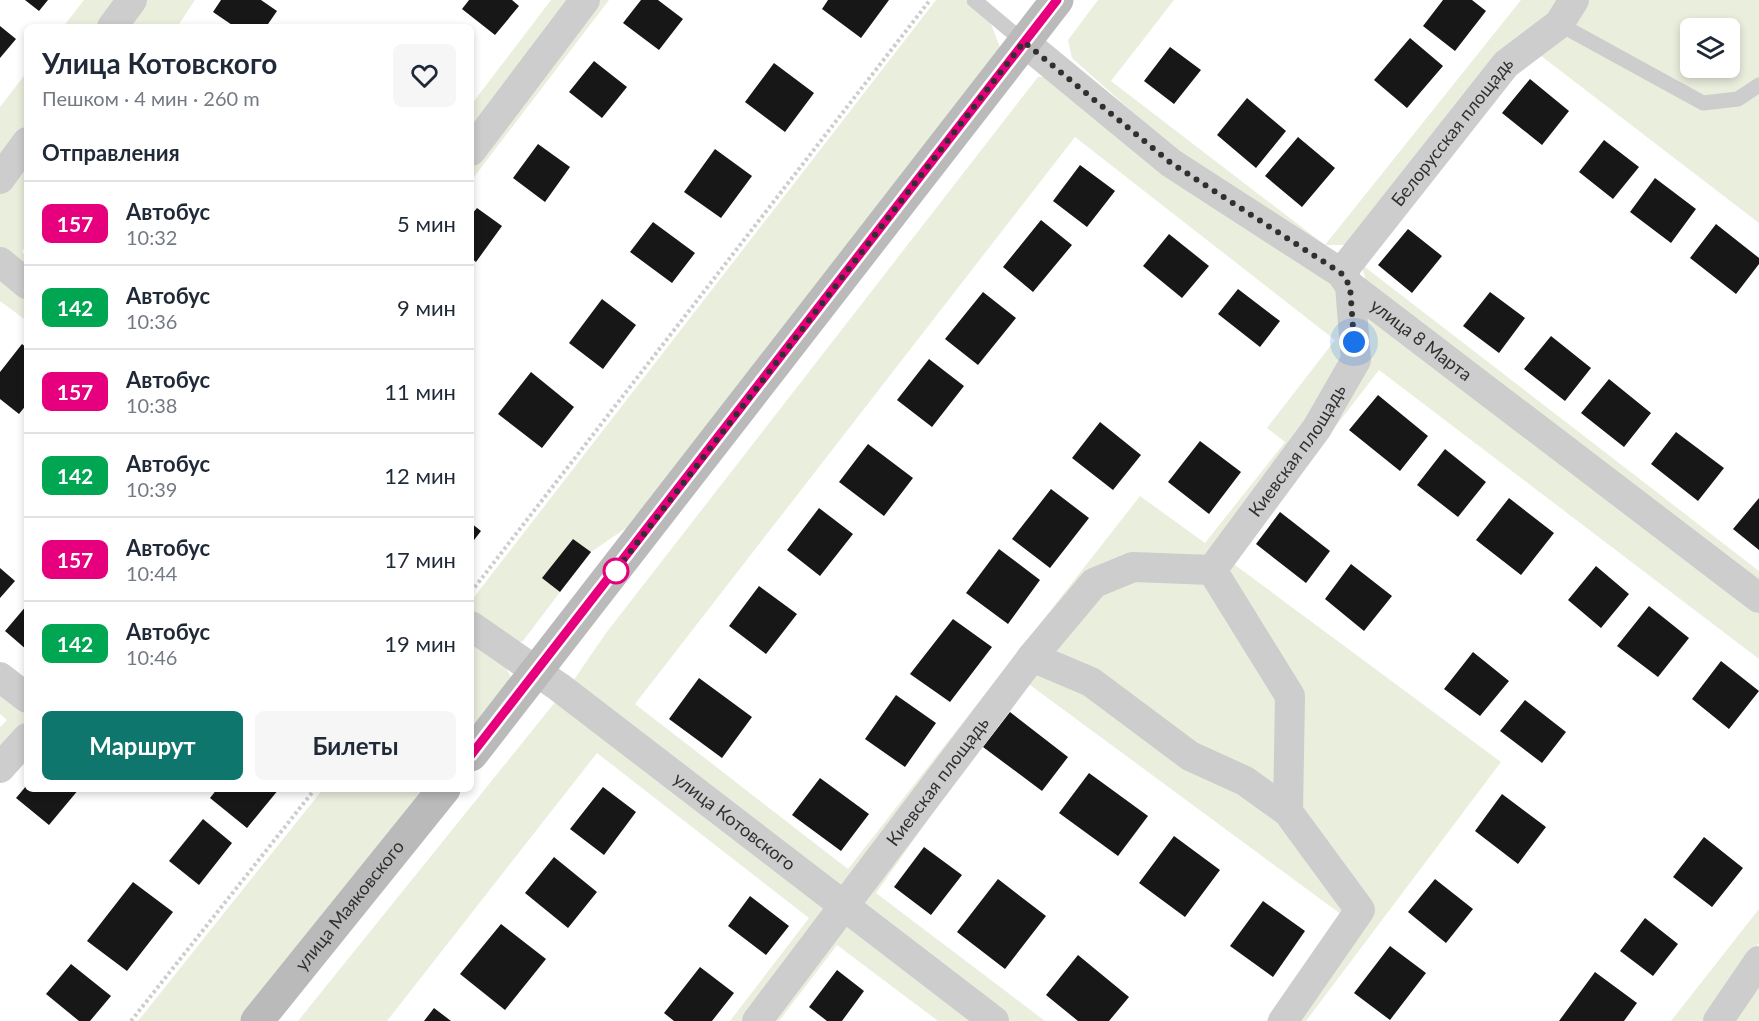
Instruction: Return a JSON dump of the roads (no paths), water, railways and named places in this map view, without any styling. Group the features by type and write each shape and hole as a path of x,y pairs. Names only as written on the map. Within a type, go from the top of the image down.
{"main road":[{"path":"474,751 1057,0"},
{"name":"улица Маяковского","path":"257,1021 442,792"}],"street":[{"path":"114,24 132,0"},
{"path":"474,147 585,0"},
{"name":"Белорусская площадь","path":"1345,279 1506,64 1566,12"},
{"name":"улица 8 Марта","path":"1024,42 1171,163 1345,279 1759,598"},
{"path":"0,178 24,146"},
{"path":"0,262 24,282"},
{"name":"Киевская площадь","path":"757,1021 845,908 1032,657 1094,583 1133,567 1212,570 1317,428 1356,360 1345,279"},
{"path":"1212,570 1290,696 1288,812"},
{"name":"улица Котовского","path":"474,628 537,672 994,1021"},
{"path":"1032,657 1091,682 1190,756 1245,781 1288,812 1360,910 1283,1021"},
{"path":"0,677 24,696"},
{"path":"0,768 24,741"},
{"path":"1718,1021 1759,961"}],"lane":[{"path":"974,0 1024,42"},
{"path":"1566,12 1702,103 1738,99 1759,85"}]}
